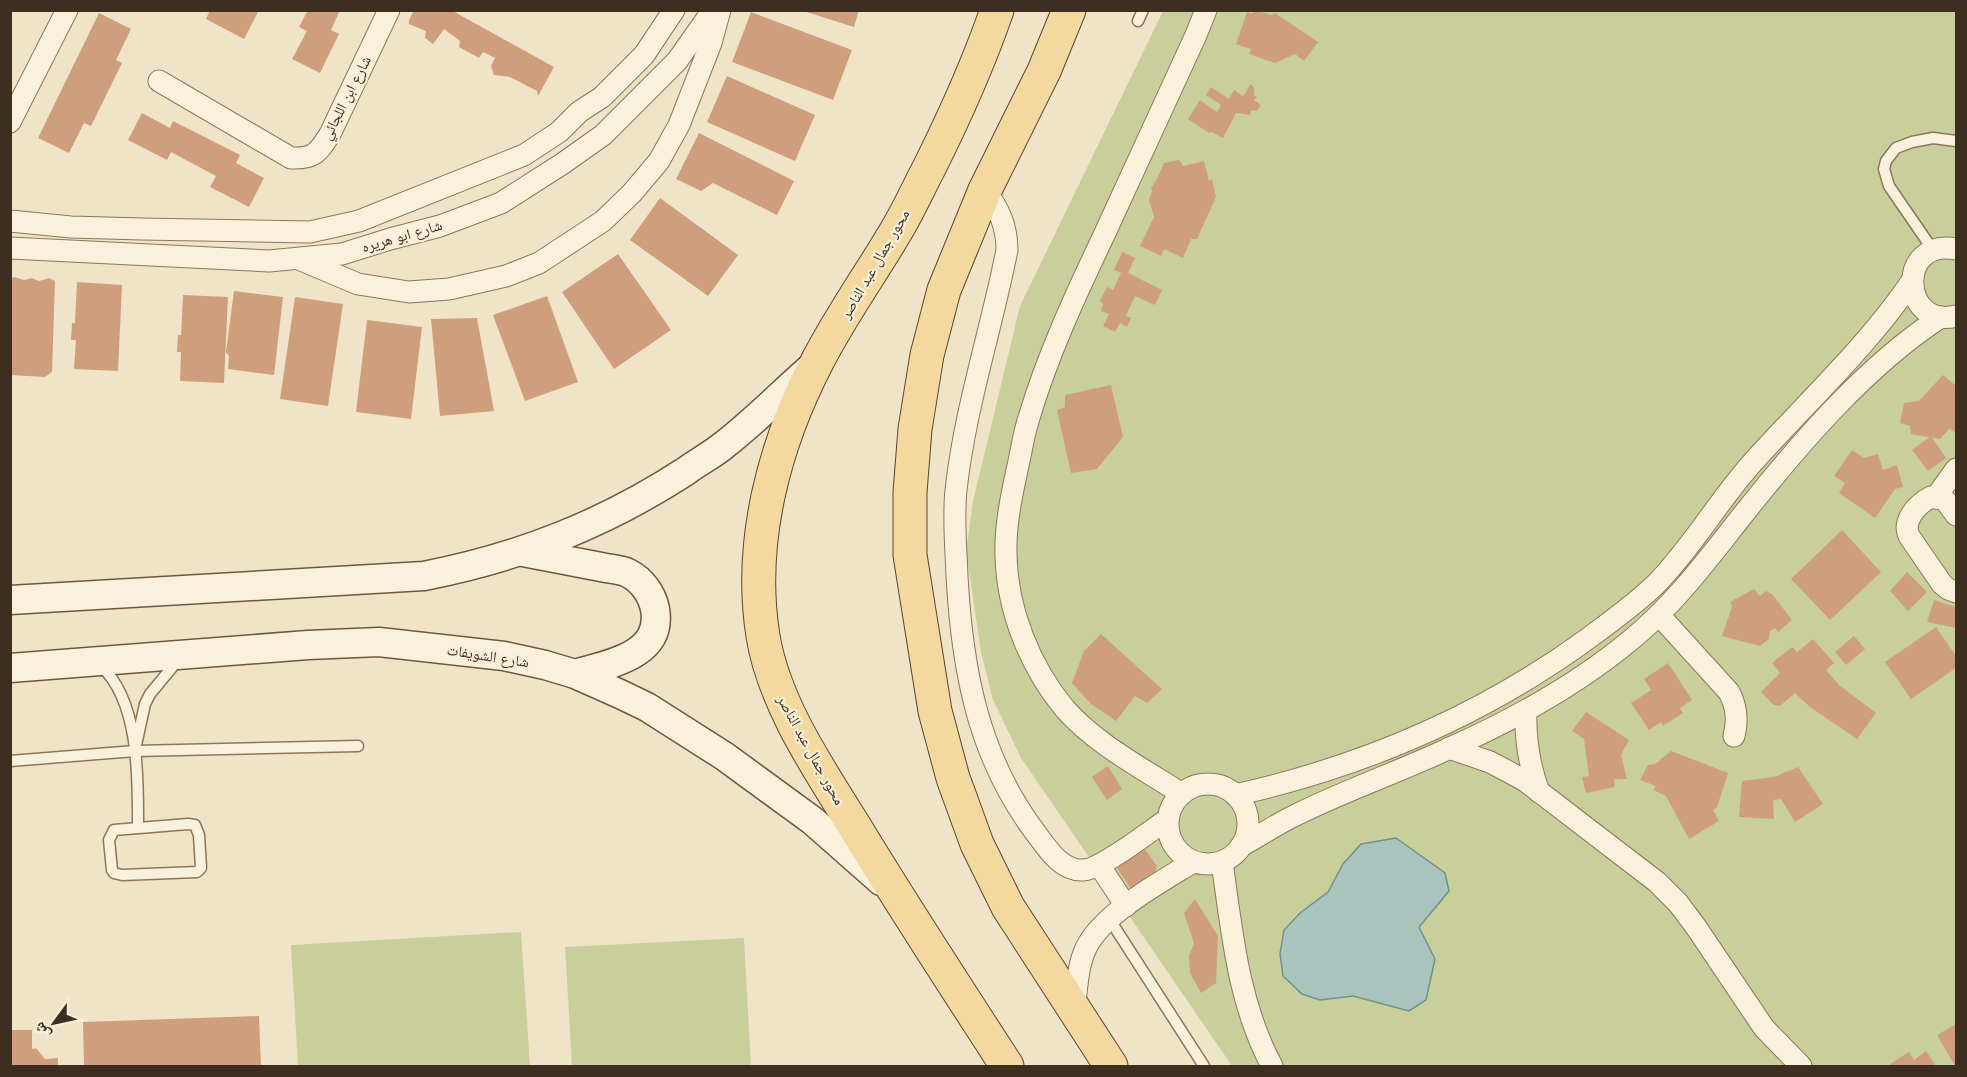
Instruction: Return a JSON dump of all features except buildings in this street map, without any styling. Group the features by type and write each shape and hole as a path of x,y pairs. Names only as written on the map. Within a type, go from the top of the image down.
{"main road":[{"name":"محور جمال عبد الناصر","path":"997,10 980,59 958,109 906,213 817,363 793,417 776,463 766,507 759,552 759,603 763,637 771,668 788,712 830,788 1007,1066"},
{"path":"1069,10 1039,81 986,190 944,290 927,355 915,429 910,492 910,555 935,711 953,778 977,844 1008,907 1111,1066"},
{"path":"10,600 424,576 473,566 523,552 614,513 657,490 723,446 817,363"},
{"path":"523,552 627,573 644,586 653,599 656,631 646,644 623,660 575,674"},
{"name":"شارع الشويفات","path":"10,668 308,645 379,642 504,656 575,674 646,707 724,756 813,821 896,894"}],"street":[{"path":"10,122 67,10"},
{"name":"شارع ابن اللجائي","path":"159,81 291,158 307,159 321,148 330,134 389,10"},
{"name":"شارع ابو هريره","path":"10,221 71,227 141,230 310,232 358,221 524,155 559,132 579,112 602,97 644,55 674,10"},
{"name":"شارع ابو هريره","path":"10,248 269,261 342,254 390,238 440,226 501,203 603,135 677,61 713,10"},
{"path":"298,259 358,284 409,292 449,289 506,276 539,263 603,221 632,193 659,161 679,125 711,44 720,10"},
{"path":"1182,794 1115,752 1088,732 1065,709 1046,682 1018,626 1009,589 1006,555 1011,494 1027,423 1042,378 1080,286 1206,10"},
{"path":"986,190 1002,215 1006,227 1007,250 968,417 956,492 957,567 965,659 973,703 982,732 1003,781 1042,841 1062,863 1075,870 1100,865 1168,819"},
{"path":"1235,795 1294,781 1365,758 1438,727 1520,684 1607,625 1657,583 1750,465 1876,328 1912,281 1918,262 1933,250 1956,249"},
{"path":"1912,281 1914,293 1929,313 1949,316"},
{"path":"1241,846 1299,813 1449,748 1526,711 1591,670 1660,616 1812,433 1885,359 1912,337 1949,316"},
{"path":"1936,497 1956,469"},
{"path":"1956,515 1945,500 1936,497 1927,499 1912,514 1907,523 1907,532 1942,584 1956,592"},
{"path":"1660,616 1729,692 1737,713 1734,736"},
{"path":"1526,711 1528,752 1539,792"},
{"path":"1449,748 1508,770 1635,863 1671,896 1696,927 1764,1028 1801,1066"},
{"path":"1203,784 1215,785 1235,795 1243,807 1247,820 1246,834 1241,846 1233,856 1222,862 1203,864 1193,862 1182,855 1173,845 1168,832 1168,819 1170,809 1182,794 1203,784"},
{"path":"1074,1010 1080,965 1087,946 1118,913 1193,862"},
{"path":"1222,862 1243,992 1260,1043 1272,1066"},
{"path":"1100,865 1118,913"}],"lane":[{"path":"1933,250 1889,186 1884,169 1886,161 1896,148 1933,138 1956,141"},
{"path":"135,751 150,693 184,654"},
{"path":"97,662 109,673 120,691 127,712 135,751 138,828"},
{"path":"10,761 135,751 358,746"},
{"path":"195,825 199,835 199,870 193,873 122,875 114,873 111,866 111,832 117,829 138,828 195,825"},
{"path":"1118,913 1204,1066"}],"green space":[{"path":"1163,11 1956,11 1956,1066 1232,1066 1021,758 993,700 981,652 966,551 973,501 1020,306"},
{"path":"521,932 530,1066 298,1066 291,945"},
{"path":"744,938 751,1066 572,1066 565,947"}],"water":[{"path":"1396,838 1445,873 1449,891 1419,927 1435,959 1426,1000 1409,1011 1353,996 1320,1000 1302,994 1283,976 1280,954 1284,930 1300,913 1328,892 1343,864 1361,844"}]}
